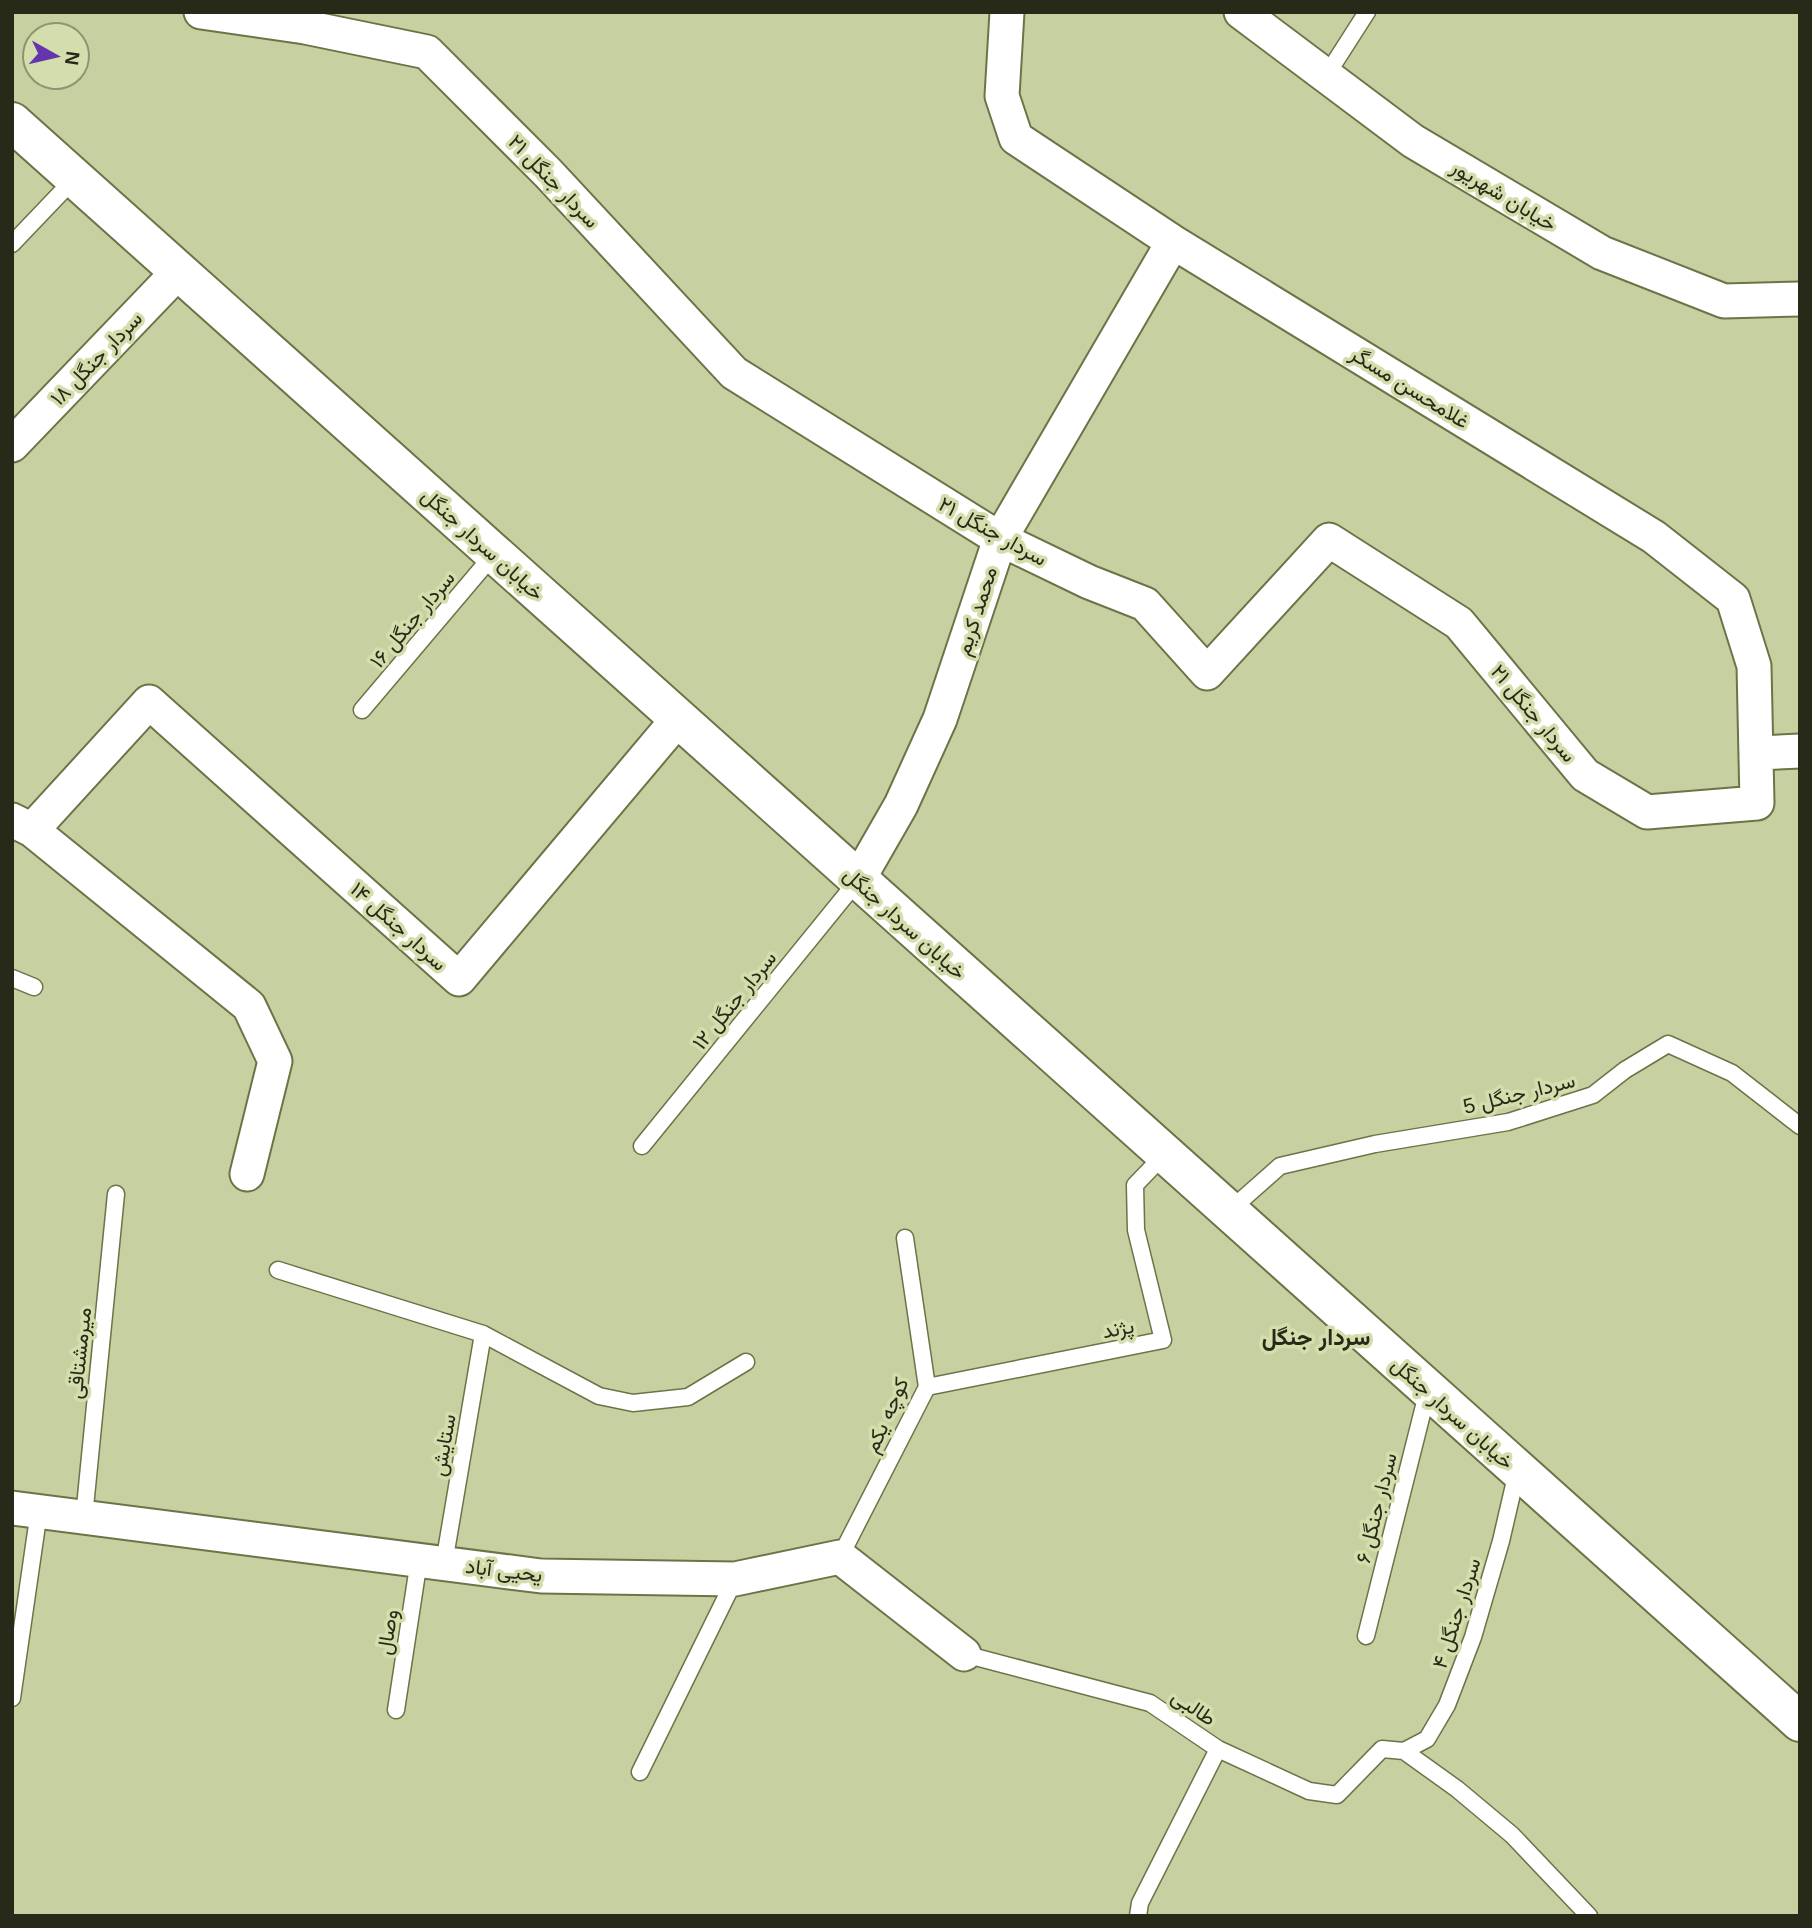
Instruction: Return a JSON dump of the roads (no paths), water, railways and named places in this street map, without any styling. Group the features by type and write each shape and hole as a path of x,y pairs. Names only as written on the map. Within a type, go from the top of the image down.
{"main road":[{"name":"خیابان سردار جنگل","path":"12,122 1800,1722"}],"street":[{"name":"سردار جنگل ۲۱","path":"201,12 305,27 427,52 548,173 734,373 1000,539 1090,582 1145,604 1207,673 1329,540 1459,623 1585,775 1647,812 1757,803"},
{"name":"غلامحسن مسگر","path":"1007,12 1002,96 1016,138 1173,242 1654,537 1733,599 1754,666 1757,803"},
{"name":"خیابان شهریور","path":"1241,12 1413,141 1602,253 1724,301 1800,299"},
{"name":"محمد کریم","path":"858,880 901,805 940,719 1000,539 1173,242"},
{"name":"سردار جنگل ۱۸","path":"12,445 179,271"},
{"name":"سردار جنگل ۱۴","path":"22,825 149,702 459,979 678,719"},
{"path":"1757,752 1800,751"},
{"path":"22,825 249,1006 275,1061 247,1174"},
{"name":"یحیی آباد","path":"26,1510 541,1576 735,1579 840,1558"},
{"path":"840,1558 964,1654"}],"lane":[{"path":"1326,76 1367,12"},
{"path":"12,244 75,178"},
{"name":"سردار جنگل ۱۶","path":"362,710 494,554"},
{"name":"سردار جنگل ۱۲","path":"642,1146 858,880"},
{"path":"12,978 34,987"},
{"name":"سردار جنگل 5","path":"1228,1212 1280,1166 1376,1144 1508,1122 1593,1096 1625,1070 1668,1044 1732,1073 1800,1126"},
{"name":"پژند","path":"927,1387 1163,1340 1136,1230 1135,1185 1164,1155"},
{"name":"میرمشتاقی","path":"84,1517 116,1194"},
{"name":"کوچه یکم","path":"840,1558 927,1387 905,1238"},
{"path":"278,1270 483,1334 599,1396 633,1403 688,1397 746,1362"},
{"name":"ستایش","path":"431,1561 483,1334"},
{"name":"سردار جنگل ۶","path":"1366,1636 1428,1390"},
{"name":"سردار جنگل ۴","path":"1404,1751 1427,1739 1447,1705 1473,1637 1501,1541 1517,1470"},
{"path":"12,1698 26,1510"},
{"name":"وصال","path":"396,1710 431,1561"},
{"path":"640,1772 735,1579"},
{"name":"طالبی","path":"964,1654 1150,1703 1218,1749 1140,1903 1138,1916"},
{"path":"1218,1749 1309,1791 1337,1795 1382,1749 1404,1751 1457,1788 1513,1835 1589,1916"}],"district":[{"name":"سردار جنگل","path":"1316,1337"}]}
